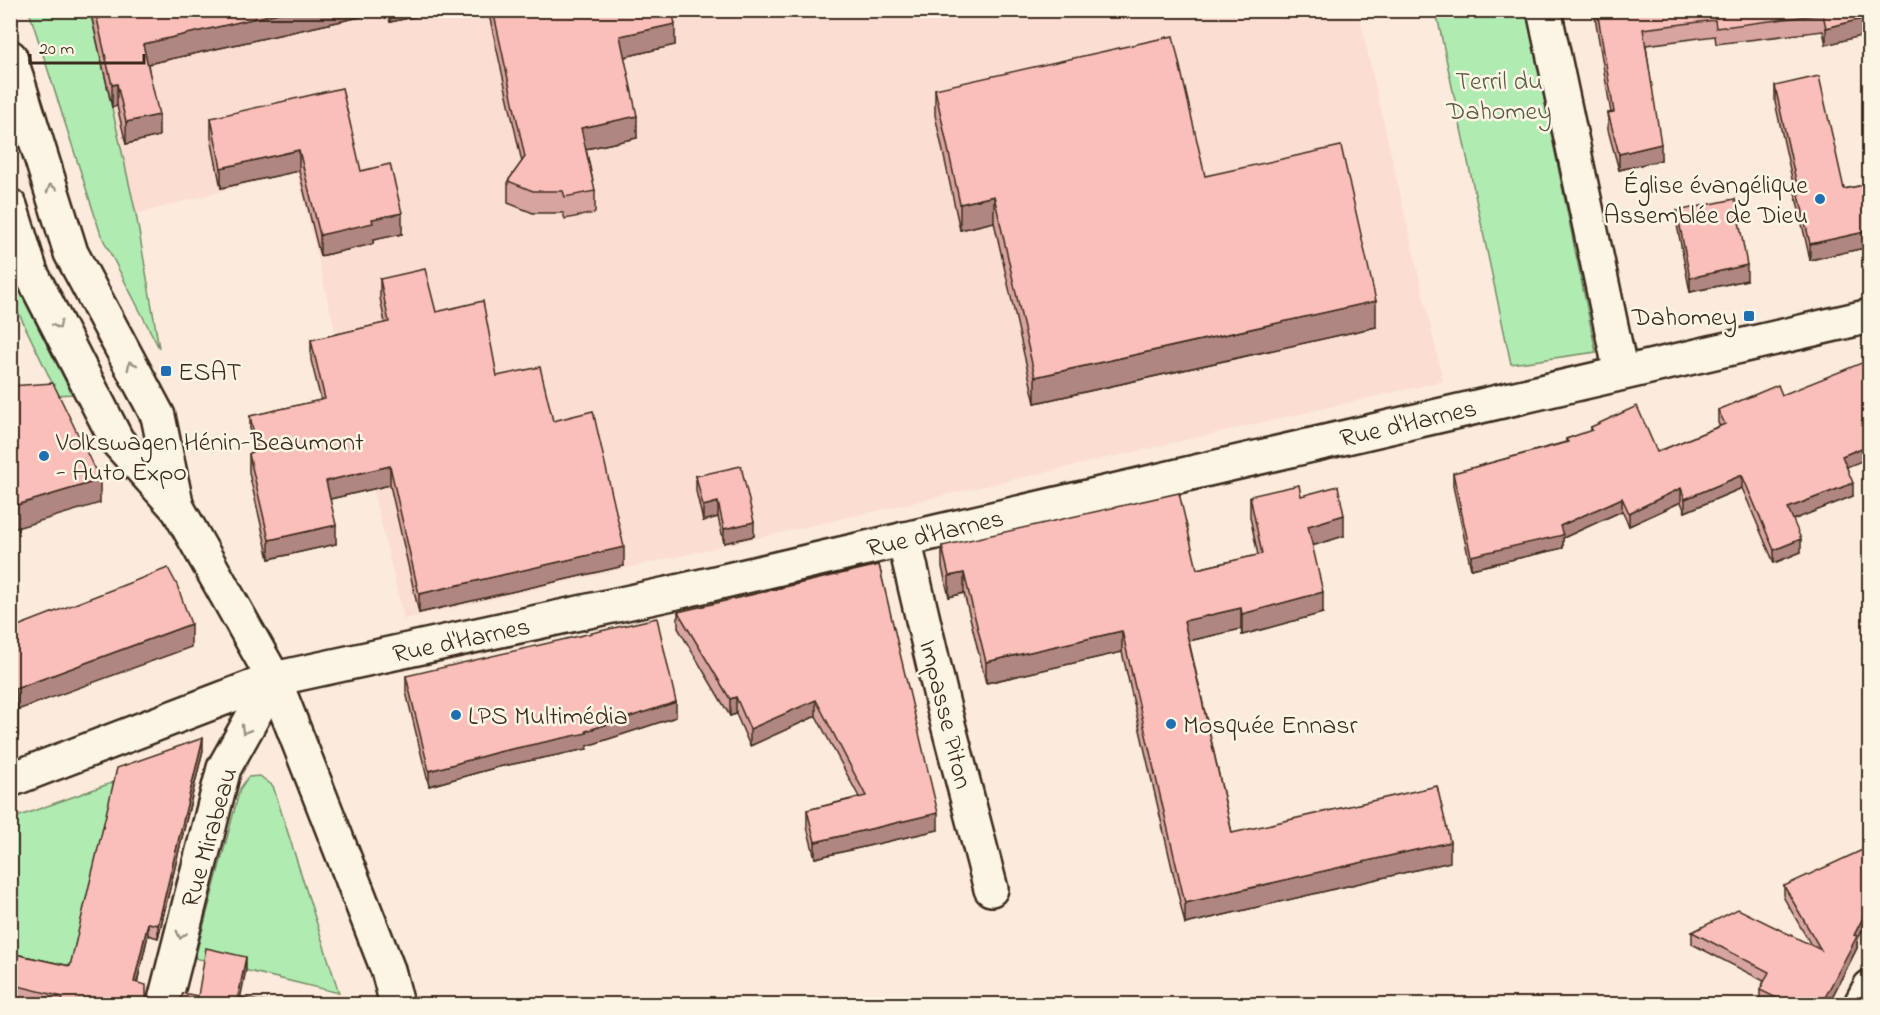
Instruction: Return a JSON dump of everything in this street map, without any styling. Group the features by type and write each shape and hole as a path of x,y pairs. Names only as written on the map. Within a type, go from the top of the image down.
{"main road":[{"path":"1544,10 1621,373"},
{"path":"10,57 71,253 158,416 178,509"},
{"path":"10,206 31,273 117,441 178,509 274,679 388,970 398,1005"},
{"name":"Rue d'Harnes","path":"10,780 274,679 904,539 1869,316"},
{"name":"Impasse Piton","path":"904,539 991,889"},
{"name":"Rue Mirabeau","path":"164,1005 224,768 274,679"},
{"path":"1861,1005 1869,987"}],"shaded area":[{"path":"90,11 1358,11 1443,381 404,619 297,171 136,214"}],"green space":[{"path":"29,11 90,11 136,214 159,348 101,235"},
{"name":"Terril du Dahomey","path":"1436,11 1526,11 1596,352 1511,364"},
{"path":"10,264 18,288 72,394 58,395 11,297"},
{"path":"260,776 273,786 339,993 195,958 240,789 248,777"},
{"path":"117,781 70,978 11,965 11,819"}],"building":[{"path":"95,10 291,10 143,44 159,115 126,122 117,84 112,85"},
{"path":"493,10 672,10 675,24 620,36 637,116 581,128 595,191 565,197 563,191 533,191 508,181 525,157"},
{"path":"1597,10 1869,10 1869,17 1826,28 1823,14 1716,28 1715,20 1643,29 1661,144 1619,154 1608,113 1614,112"},
{"path":"1173,36 1205,176 1341,146 1376,301 1035,377 994,196 960,204 935,89"},
{"path":"1819,76 1844,189 1869,184 1869,231 1810,244 1775,86"},
{"path":"342,88 361,171 390,164 402,213 372,219 373,223 320,235 299,150 221,168 211,118"},
{"path":"1735,199 1747,265 1690,278 1677,211"},
{"path":"425,269 436,312 483,301 497,376 540,367 553,421 593,411 624,547 419,594 390,466 326,481 336,525 269,540 249,454 257,449 250,416 325,399 311,340 389,322 380,279"},
{"path":"1869,360 1869,445 1842,456 1853,483 1788,508 1801,539 1774,550 1742,475 1685,499 1681,488 1629,513 1622,498 1560,526 1563,535 1471,556 1453,473 1568,442 1566,439 1592,430 1591,427 1637,406 1657,452 1725,424 1718,410 1778,385 1782,395"},
{"name":"Volkswagen Hénin-Beaumont - Auto Expo","path":"53,383 100,480 10,507 10,386"},
{"path":"741,466 754,522 724,529 718,502 703,506 696,476"},
{"path":"1299,485 1301,496 1338,486 1344,515 1308,526 1323,592 1242,614 1241,608 1184,621 1232,833 1437,786 1450,842 1185,903 1122,631 986,662 964,573 949,576 942,546 1179,493 1197,569 1262,554 1250,496"},
{"path":"879,565 938,813 815,842 807,810 866,796 816,700 750,729 736,697 730,699 678,612"},
{"path":"168,568 177,585 191,624 15,689 18,713 10,716 10,629"},
{"path":"657,618 676,702 586,731 587,733 498,752 429,771 406,676"},
{"path":"203,738 158,925 148,923 134,982 146,985 146,996 151,1005 61,1005 63,997 10,984 10,953 70,966 117,768"},
{"path":"1869,847 1869,906 1854,935 1857,936 1821,1005 1779,1005 1781,1000 1760,990 1769,972 1692,932 1738,909 1821,950 1784,886"},
{"path":"206,948 246,957 238,997 277,1005 178,1005 183,993 198,996"}],"place":[{"name":"Église évangélique Assemblée de Dieu","path":"1820,199"},
{"name":"Dahomey","path":"1749,316"},
{"name":"ESAT","path":"166,371"},
{"name":"Volkswagen Hénin-Beaumont - Auto Expo","path":"44,456"},
{"name":"LPS Multimédia","path":"456,715"},
{"name":"Mosquée Ennasr","path":"1171,724"}]}
